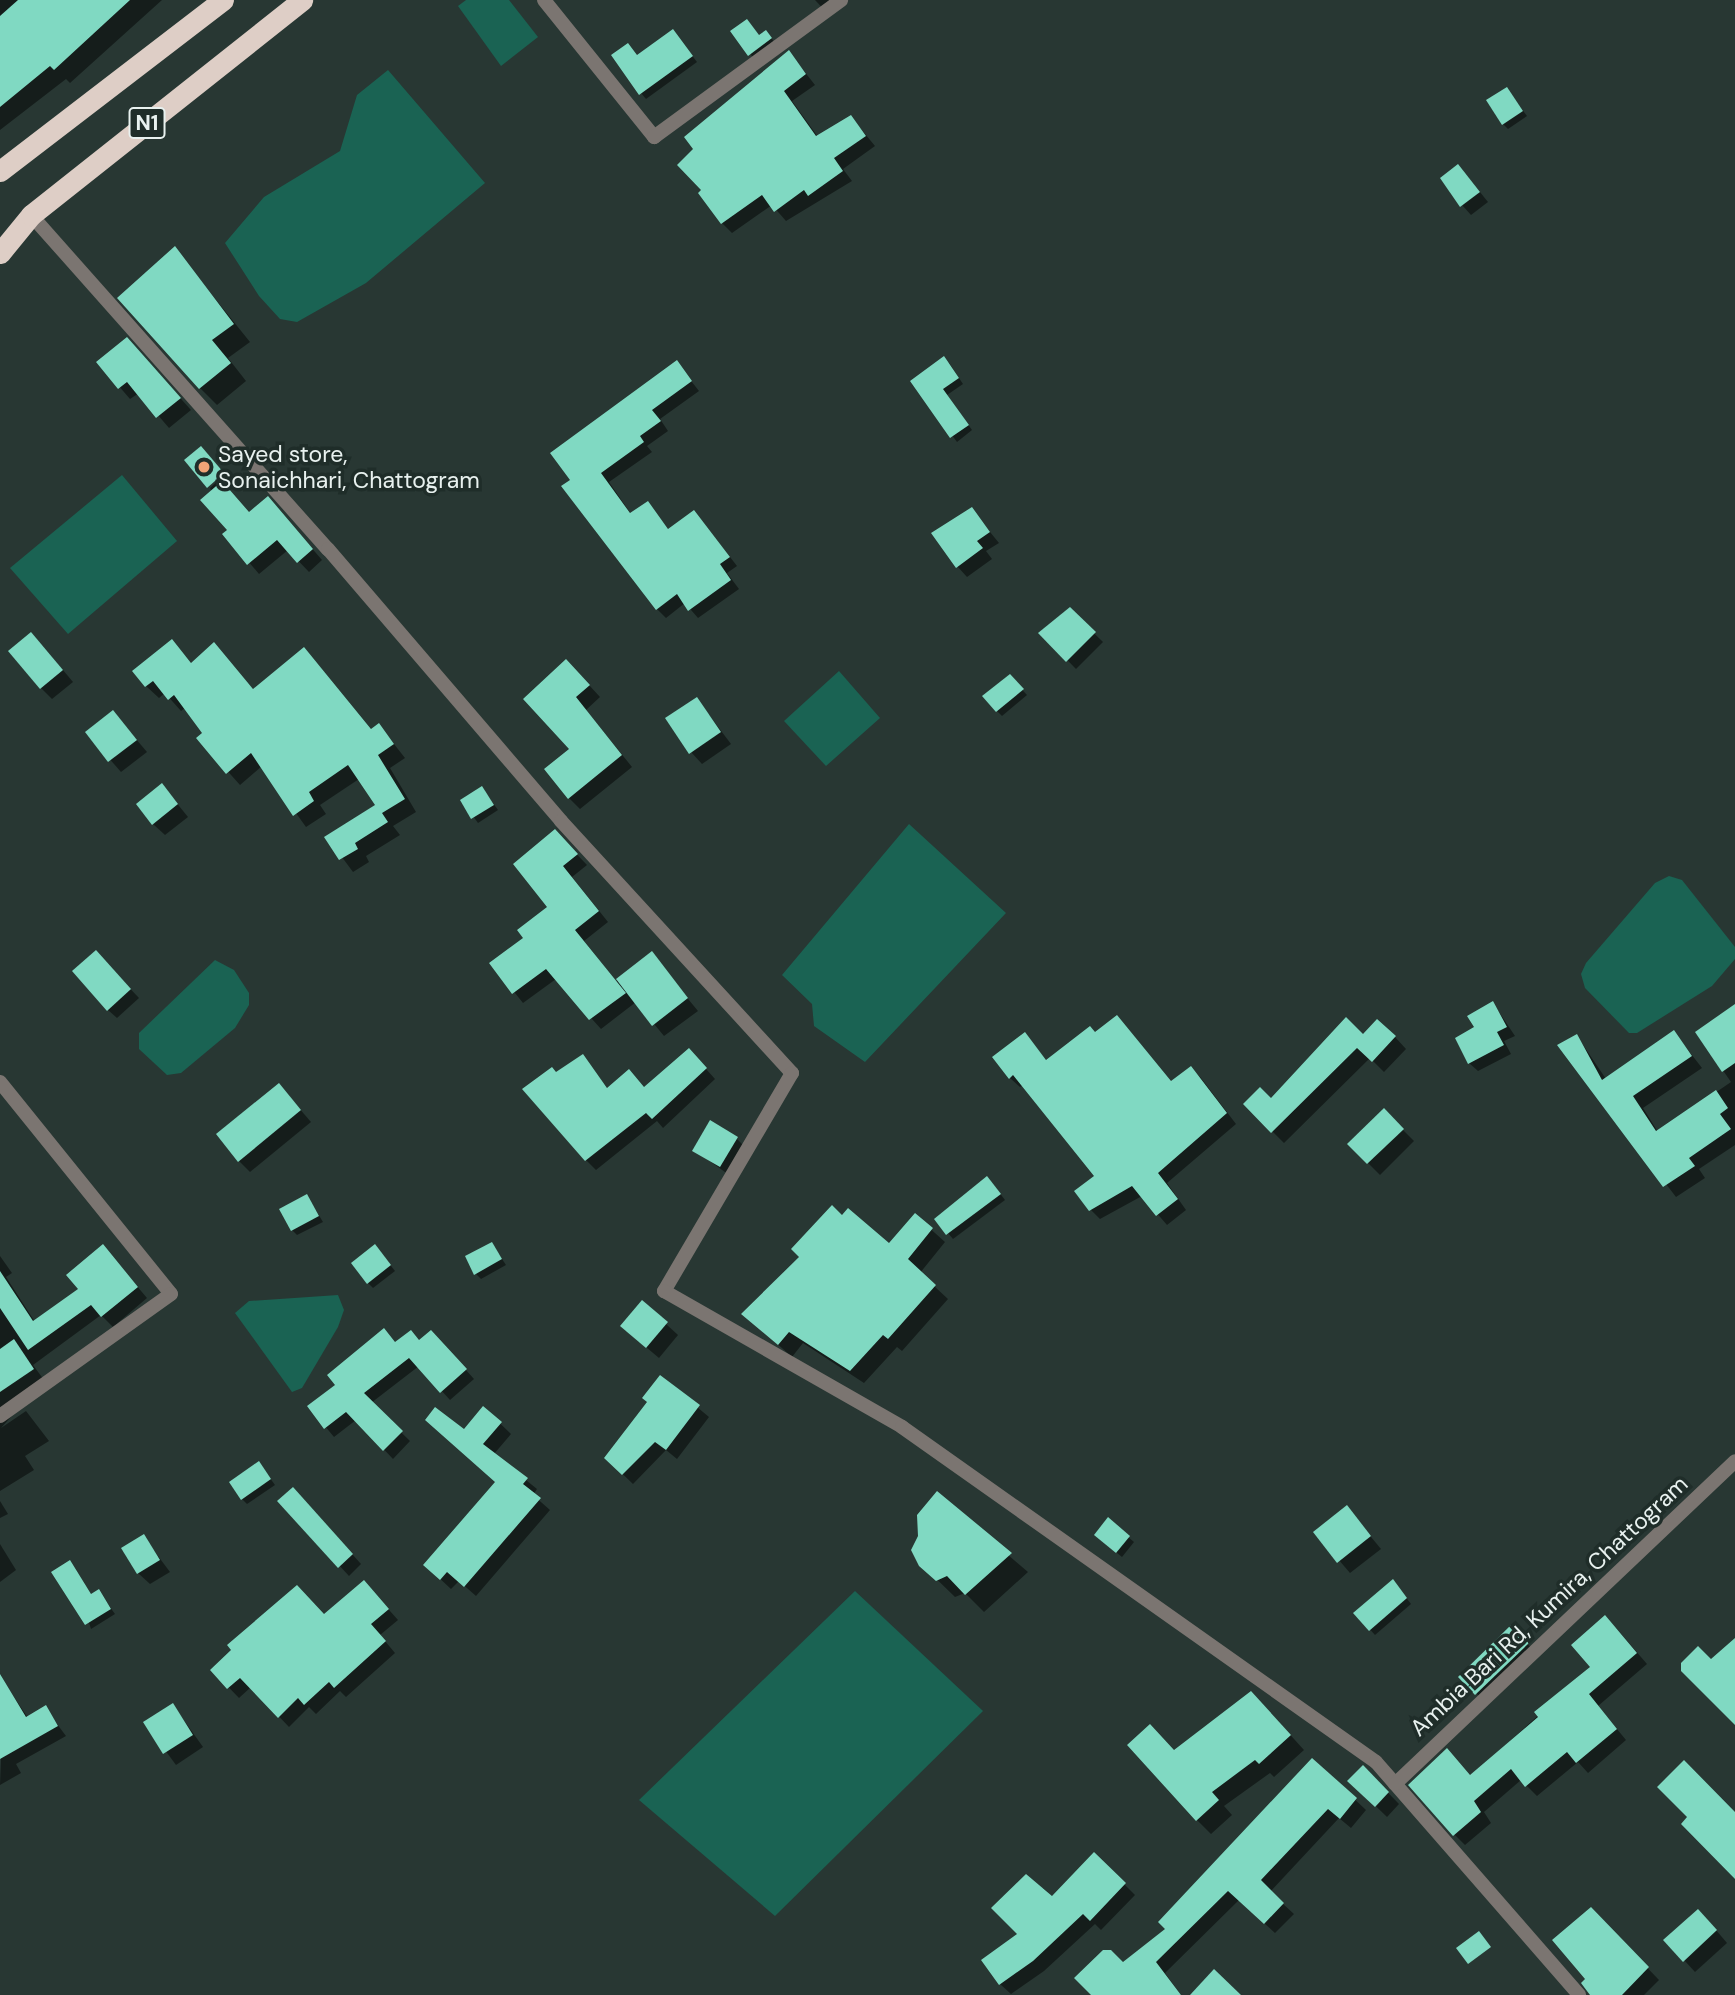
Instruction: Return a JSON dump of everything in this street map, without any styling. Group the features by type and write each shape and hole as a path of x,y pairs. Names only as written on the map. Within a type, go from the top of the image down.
{"highway":[{"name":"N1","path":"0,171 223,0"},
{"name":"N1","path":"0,253 31,215 302,0"}],"street":[{"path":"544,0 654,137 841,0"},
{"path":"31,215 328,549 561,821 792,1073 664,1292 902,1427 1365,1754 1395,1784 1579,1995"},
{"path":"0,1082 171,1294 0,1416"},
{"name":"Ambia Bari Rd, Kumira, Chattogram","path":"1395,1784 1735,1461"}],"shaded area":[{"path":"466,0 509,0 538,37 501,66 458,6"},
{"path":"388,70 485,183 366,283 297,322 280,319 259,296 225,243 264,197 340,151 357,95"},
{"path":"122,475 177,541 68,634 10,568"},
{"path":"839,671 880,718 826,766 784,721"},
{"path":"909,824 1006,913 865,1062 814,1026 812,1004 782,975"},
{"path":"1669,876 1682,880 1735,947 1735,959 1712,986 1637,1033 1629,1033 1585,988 1581,974 1586,963 1655,883"},
{"path":"215,960 234,970 249,993 249,1005 235,1028 181,1073 167,1075 139,1049 139,1033"},
{"path":"338,1295 344,1310 338,1327 302,1388 292,1392 235,1313 249,1301"},
{"path":"855,1591 983,1711 775,1916 639,1800"}],"building":[{"path":"18,0 130,0 54,70 50,66 0,107 0,16"},
{"path":"747,19 759,35 766,30 772,38 748,56 730,31"},
{"path":"673,29 693,56 639,95 611,55 628,43 637,55"},
{"path":"789,50 806,74 784,91 816,136 851,115 866,136 834,158 843,171 808,196 804,190 774,212 762,195 721,224 698,193 701,190 677,165 693,149 684,137"},
{"path":"1507,87 1523,111 1502,125 1486,100"},
{"path":"1458,164 1480,192 1460,207 1440,178"},
{"path":"175,246 234,324 212,340 231,363 199,389 117,298"},
{"path":"127,337 181,398 156,418 127,382 118,389 96,362"},
{"path":"944,356 959,378 943,389 969,425 950,438 910,381"},
{"path":"677,360 692,381 652,410 661,421 640,436 644,442 601,473 630,513 648,501 668,529 694,510 730,557 720,564 731,580 688,611 677,594 656,610 561,486 570,480 550,453"},
{"name":"Sayed store, Sonaichhari, Chattogram","path":"201,446 224,473 207,488 184,460"},
{"path":"222,481 249,512 268,496 313,549 297,563 277,540 247,565 222,534 227,530 200,500"},
{"path":"972,507 990,532 977,541 983,548 956,568 931,533"},
{"path":"1070,607 1096,632 1066,662 1038,633"},
{"path":"31,632 63,670 40,689 8,651"},
{"path":"172,639 191,663 214,642 253,689 304,647 371,729 379,723 394,744 378,755 405,799 382,813 388,822 355,843 358,849 339,860 324,837 375,805 348,765 309,792 314,801 293,816 251,753 226,774 196,738 202,733 174,695 168,700 153,681 145,687 132,671"},
{"path":"566,659 590,685 576,697 622,755 568,799 544,769 569,749 523,699"},
{"path":"1010,674 1024,689 996,712 982,696"},
{"path":"697,697 721,732 689,754 665,718"},
{"path":"113,710 137,740 108,762 85,732"},
{"path":"162,783 178,804 152,825 136,804"},
{"path":"482,786 494,805 471,819 460,800"},
{"path":"555,829 578,854 563,866 599,911 575,930 626,993 589,1020 546,969 512,994 489,963 523,938 517,930 547,907 513,864"},
{"path":"96,950 131,989 107,1011 72,971"},
{"path":"652,951 688,998 652,1026 616,979"},
{"path":"1493,1001 1507,1027 1497,1032 1504,1045 1468,1064 1455,1038 1474,1027 1467,1016"},
{"path":"1735,1004 1735,1063 1722,1072 1695,1032"},
{"path":"1117,1015 1171,1081 1191,1066 1227,1113 1158,1173 1178,1199 1156,1216 1132,1186 1089,1211 1074,1191 1094,1176 1013,1075 1009,1079 992,1057 1025,1032 1046,1060 1090,1026 1095,1032"},
{"path":"1346,1017 1363,1034 1377,1019 1396,1036 1372,1062 1357,1048 1271,1133 1243,1104 1260,1087 1271,1098"},
{"path":"1674,1030 1692,1056 1633,1096 1656,1131 1716,1090 1728,1108 1720,1114 1731,1129 1689,1158 1695,1166 1663,1187 1557,1045 1577,1034 1602,1080"},
{"path":"689,1048 707,1068 652,1119 646,1113 585,1161 522,1089 552,1067 556,1072 583,1054 607,1088 629,1069 644,1087"},
{"path":"279,1083 301,1110 238,1162 216,1134"},
{"path":"1384,1108 1404,1129 1367,1164 1347,1144"},
{"path":"710,1120 738,1137 720,1167 692,1151"},
{"path":"987,1176 1001,1194 946,1235 934,1219"},
{"path":"307,1194 319,1216 291,1231 279,1209"},
{"path":"832,1205 842,1215 848,1208 889,1243 915,1213 933,1228 908,1259 936,1285 888,1339 883,1335 850,1371 789,1332 778,1345 741,1314 799,1257 791,1249"},
{"path":"492,1242 502,1259 474,1275 465,1256"},
{"path":"103,1244 138,1287 101,1317 91,1305 28,1350 0,1308 0,1271 33,1321 78,1289 66,1275"},
{"path":"375,1244 391,1265 367,1284 351,1263"},
{"path":"642,1300 668,1322 646,1348 620,1326"},
{"path":"384,1328 395,1342 411,1330 419,1340 431,1330 467,1369 440,1393 409,1358 364,1393 403,1431 383,1451 346,1412 324,1429 307,1406 335,1385 327,1375"},
{"path":"14,1339 34,1369 0,1392 0,1349"},
{"path":"660,1375 700,1405 666,1450 655,1442 622,1475 604,1458 647,1402 642,1398"},
{"path":"483,1406 502,1422 483,1444 528,1478 523,1484 541,1498 464,1587 447,1572 440,1580 423,1565 495,1482 425,1420 435,1407 464,1429"},
{"path":"259,1461 271,1479 241,1500 229,1482"},
{"path":"293,1487 353,1554 338,1568 277,1501"},
{"path":"937,1491 1012,1553 965,1595 947,1576 936,1581 919,1566 911,1550 918,1536 917,1515"},
{"path":"1347,1505 1371,1536 1337,1563 1313,1532"},
{"path":"1108,1517 1130,1536 1116,1553 1094,1535"},
{"path":"144,1534 160,1560 137,1574 121,1548"},
{"path":"70,1560 91,1594 99,1589 111,1609 85,1625 51,1572"},
{"path":"1393,1579 1407,1598 1369,1631 1353,1613"},
{"path":"364,1580 389,1609 371,1624 386,1641 334,1688 329,1682 304,1705 298,1698 278,1718 240,1678 227,1689 210,1670 231,1650 227,1645 297,1585 324,1614"},
{"path":"1605,1615 1637,1653 1589,1694 1617,1729 1576,1763 1567,1752 1525,1787 1511,1769 1474,1801 1481,1812 1453,1836 1408,1785 1447,1748 1470,1775 1538,1717 1534,1712 1590,1667 1571,1645"},
{"path":"1511,1625 1529,1643 1475,1695 1458,1677"},
{"path":"1735,1638 1735,1725 1681,1671 1681,1663 1698,1646 1711,1659"},
{"path":"0,1674 26,1717 46,1705 58,1726 0,1759"},
{"path":"1251,1691 1291,1735 1259,1764 1255,1760 1212,1792 1219,1800 1196,1821 1127,1745 1150,1724 1174,1750"},
{"path":"173,1703 193,1735 163,1754 143,1722"},
{"path":"1312,1758 1357,1798 1340,1819 1328,1809 1261,1880 1284,1903 1264,1924 1228,1891 1156,1962 1181,1995 1091,1995 1074,1978 1103,1950 1111,1950 1123,1962 1165,1929 1158,1922"},
{"path":"1684,1760 1735,1812 1735,1879 1681,1824 1687,1817 1657,1787"},
{"path":"1363,1765 1389,1792 1375,1807 1347,1781"},
{"path":"1094,1852 1126,1883 1090,1921 1083,1914 1033,1961 999,1985 981,1960 1017,1934 991,1908 1026,1874 1052,1896"},
{"path":"1591,1907 1649,1967 1622,1995 1590,1995 1581,1983 1585,1979 1552,1940"},
{"path":"1698,1909 1717,1930 1683,1962 1663,1940"},
{"path":"1479,1931 1491,1947 1468,1964 1456,1948"},
{"path":"1214,1969 1241,1995 1190,1995"}],"place":[{"name":"Sayed store, Sonaichhari, Chattogram","path":"204,467"}]}
